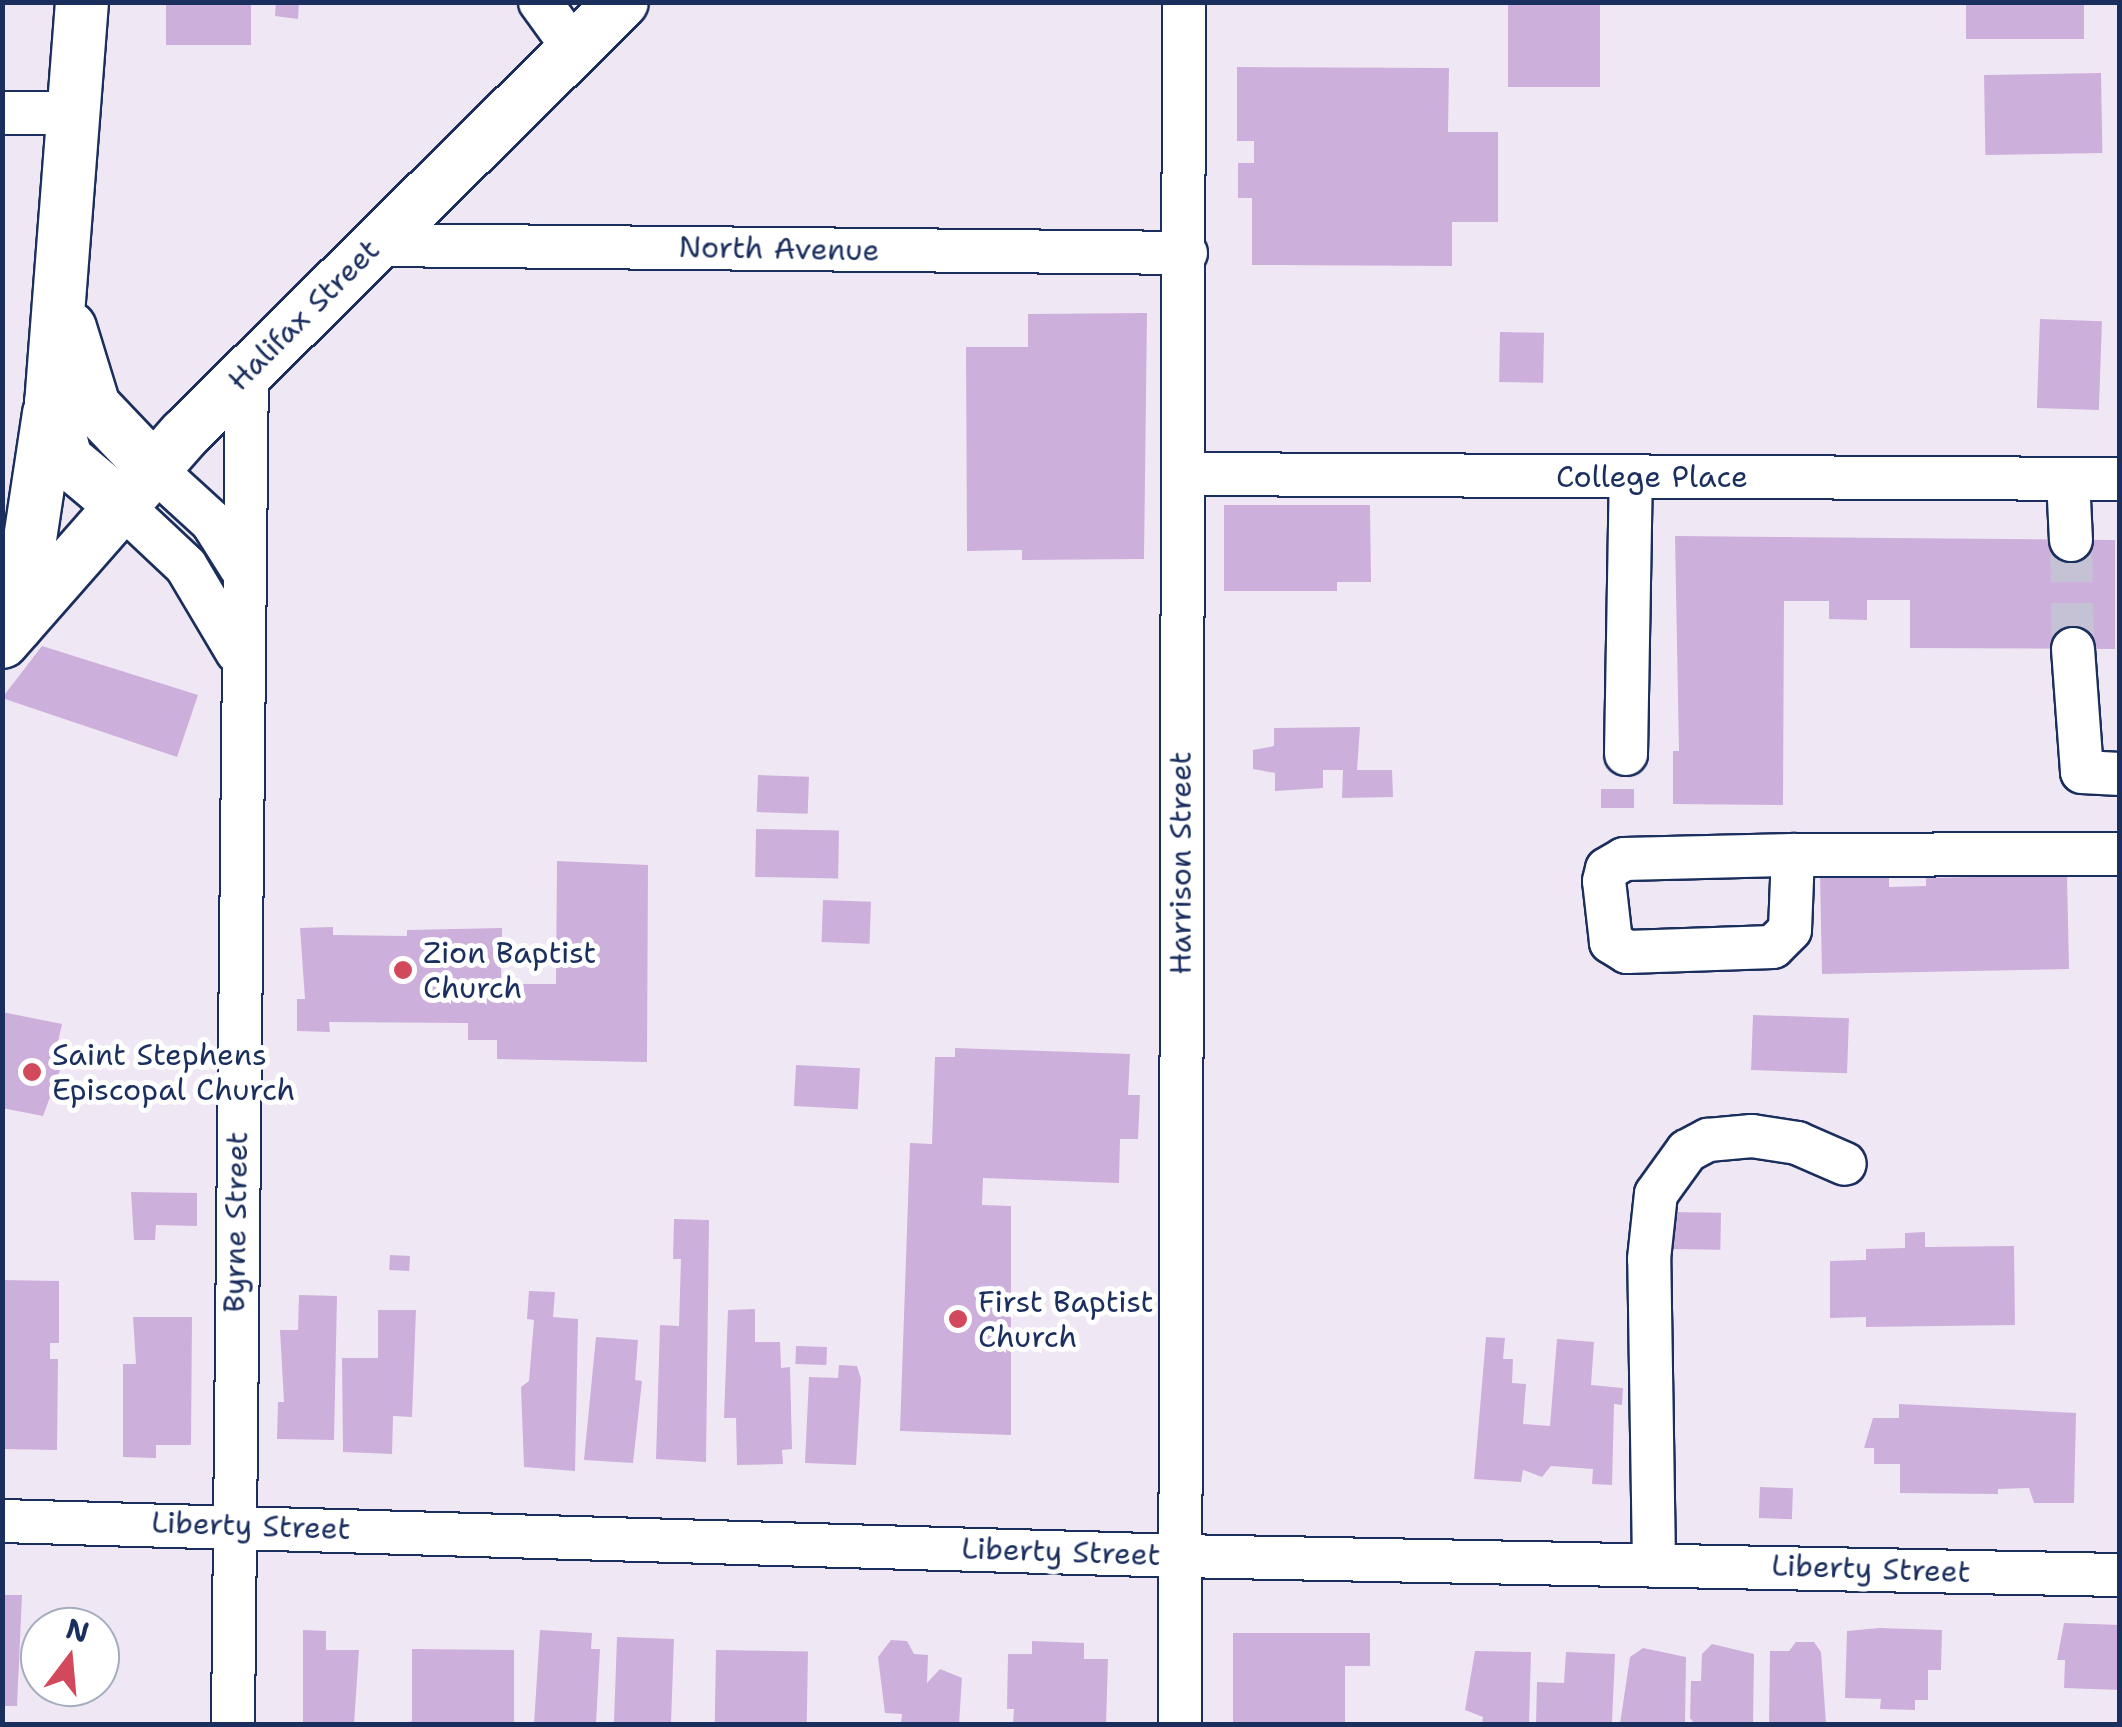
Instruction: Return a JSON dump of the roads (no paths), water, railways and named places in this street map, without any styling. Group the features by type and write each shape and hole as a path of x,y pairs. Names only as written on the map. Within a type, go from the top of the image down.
{"main road":[{"path":"10,634 51,402 63,300 82,2"},
{"name":"Halifax Street","path":"10,634 137,487 247,370 622,2"},
{"path":"63,300 94,406 137,487"},
{"path":"51,402 66,459 137,487"}],"street":[{"path":"540,2 574,49"},
{"name":"Harrison Street","path":"1180,1724 1184,2"},
{"path":"2,113 76,113"},
{"name":"North Avenue","path":"373,246 1186,253"},
{"name":"Byrne Street","path":"233,1724 240,659 247,370"},
{"name":"College Place","path":"1184,474 2120,479"},
{"path":"1626,754 1631,476"},
{"path":"2068,479 2071,540"},
{"path":"137,487 212,522 241,568"},
{"name":"Byrne Street","path":"137,487 204,590 240,659"},
{"path":"2073,649 2082,772 2120,774"},
{"path":"1793,855 2120,854"},
{"path":"1654,1562 1649,1259 1656,1194 1666,1173 1708,1140 1752,1136 1797,1143 1846,1164"},
{"name":"Liberty Street","path":"2,1521 233,1524 1180,1556 1654,1562 2120,1575"}],"tunnel":[{"path":"2071,540 2073,649"}],"place":[{"name":"Zion Baptist Church","path":"403,970"},
{"name":"Saint Stephens Episcopal Church","path":"32,1072"},
{"name":"First Baptist Church","path":"958,1319"}]}
